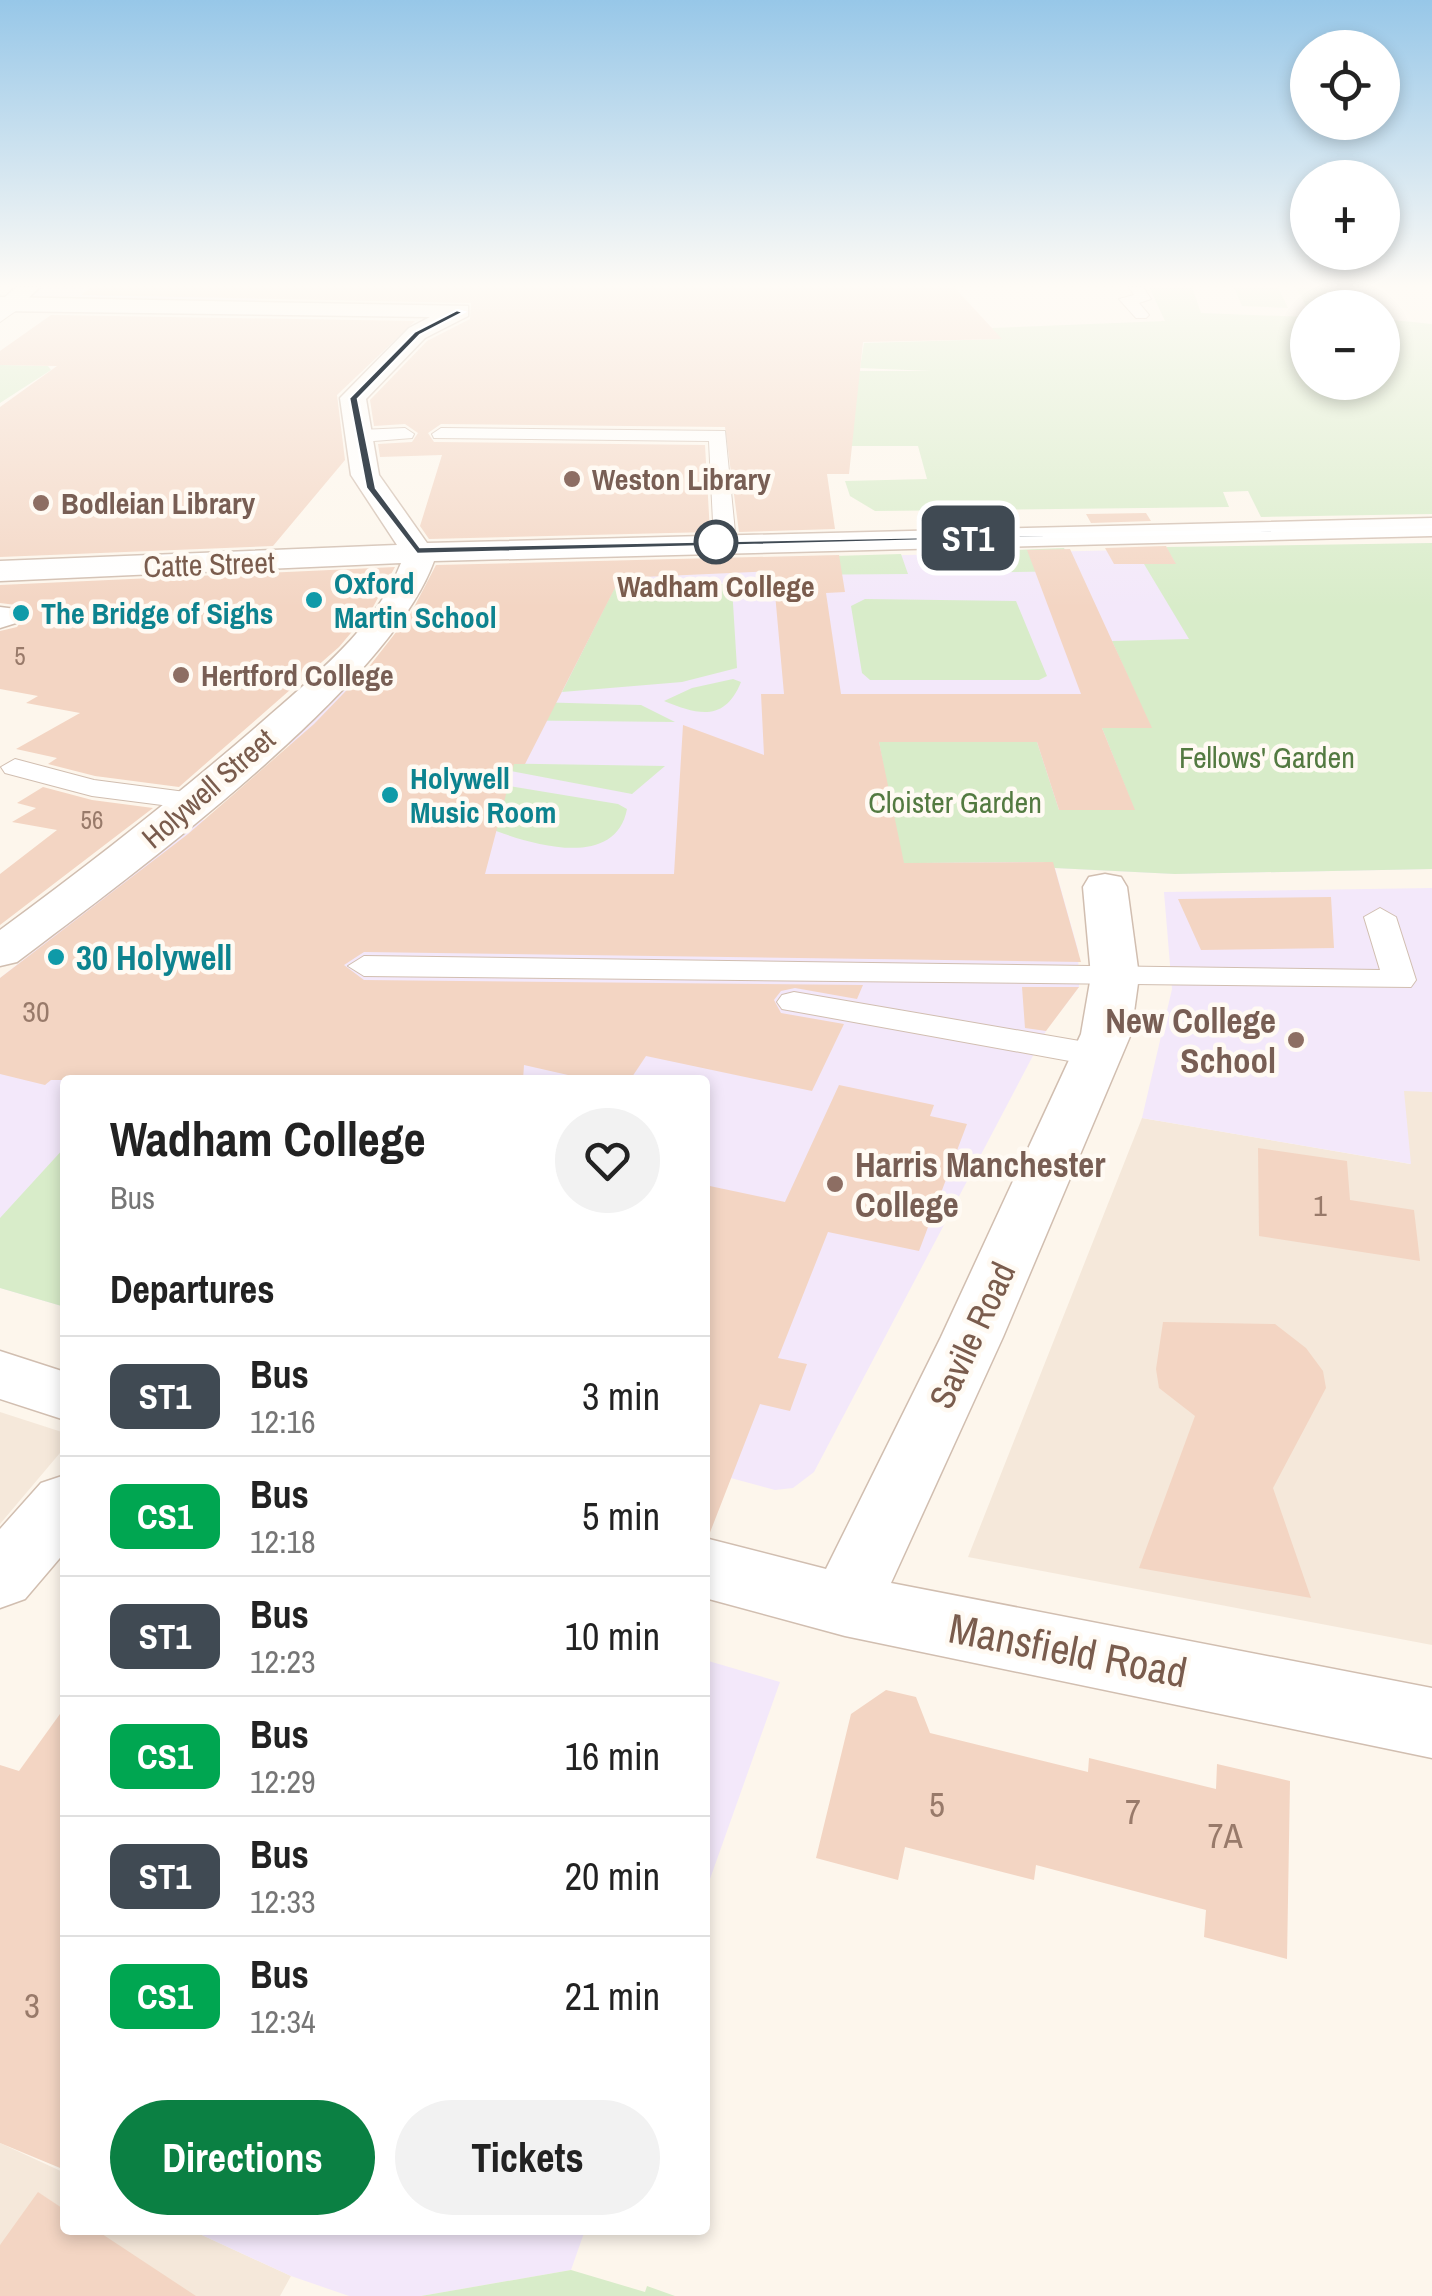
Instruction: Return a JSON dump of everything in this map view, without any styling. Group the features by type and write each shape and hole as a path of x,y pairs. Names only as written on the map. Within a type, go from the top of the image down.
{"street":[{"path":"358,394 353,409 371,488 417,551"},
{"name":"Catte Street","path":"0,571 417,551 1432,528"},
{"name":"Holywell Street","path":"0,952 194,801 359,650 405,596 418,573 417,551"},
{"path":"7,613 75,570"},
{"name":"Savile Road","path":"845,1605 972,1337 1106,1034 1116,976 1105,887"},
{"path":"0,1376 60,1394"},
{"path":"0,1578 60,1509"},
{"name":"Mansfield Road","path":"710,1569 845,1605 1432,1723"}],"lane":[{"path":"361,436 405,434"},
{"path":"440,434 718,436 725,542"},
{"path":"15,768 92,788 194,801"},
{"path":"364,966 1399,980 1380,917"},
{"path":"794,1002 1097,1055"}],"shaded area":[{"name":"Wadham College","path":"1432,543 1432,869 1175,874 1055,868 1078,950 1079,987 1047,1029 814,1472 793,1488 775,1490 710,1472 710,1075 60,1075 60,1306 0,1288 0,978 200,820 208,820 322,750 284,744 376,661 430,593 683,560"},
{"name":"New College School","path":"1432,888 1432,1092 1404,1091 1411,1164 1142,1118 1172,989 1164,892"},
{"path":"1403,1090 1432,1092 1432,1645 968,1557 1142,1118 1410,1164"},
{"path":"0,1412 60,1431 60,1453 0,1524"},
{"path":"710,1661 780,1682 710,1879"},
{"path":"0,2143 60,2171 60,2235 202,2235 291,2276 280,2296 0,2296"},
{"path":"202,2235 583,2235 571,2270 421,2296 349,2296 291,2276"}],"green space":[{"path":"803,394 1290,394 1290,400 1400,400 1400,394 1432,394 1432,514 1261,517 1248,491 1223,492 1229,507 875,511 850,496 845,481 927,479 918,446 830,446"},
{"path":"1432,543 1432,869 1175,874 1055,868 1044,862 919,863 902,870 879,742 1037,742 1059,810 1134,809 1102,728 1151,728 1112,641 1189,639 1144,564 1175,563 1166,547"},
{"path":"1064,548 1076,571 946,573 939,553"},
{"path":"901,554 908,574 773,575 768,558"},
{"path":"715,582 732,587 737,668 682,682 562,692 616,585"},
{"path":"865,599 1016,601 1047,676 1039,680 870,680 862,673 851,606"},
{"path":"733,679 741,682 727,704 719,709 699,712 664,701 692,688"},
{"path":"533,702 641,705 675,722 482,720"},
{"path":"469,763 665,766 632,794"},
{"path":"509,786 618,804 627,809 619,829 606,841 588,847 546,845 488,828"},
{"path":"60,1152 60,1306 0,1288 0,1218"},
{"path":"571,2270 645,2292 647,2286 675,2296 421,2296"}],"building":[{"path":"18,394 338,394 345,460 273,546 0,557 0,407"},
{"path":"376,394 857,394 849,474 827,474 835,529 739,532 725,427 441,424 428,433 434,442 705,445 710,532 429,539 420,526 442,455 380,457 378,444 412,442 418,433 405,424 374,426 370,400"},
{"path":"1146,513 1151,521 1091,523 1086,514"},
{"path":"1166,546 1176,564 1114,564 1105,548"},
{"path":"1070,549 1152,728 1102,728 1135,810 1059,810 1037,742 879,742 904,863 1053,862 1081,962 364,952 344,965 364,980 863,985 857,999 795,988 781,991 774,1000 781,1013 844,1024 812,1091 646,1056 633,1075 568,1075 524,1065 523,1075 60,1075 60,1080 45,1085 0,1074 0,978 188,834 314,724 368,668 411,613 436,565 839,555 845,592 826,593 841,694 1081,694 1027,550","holes":["773,571 784,694 761,694 764,755 683,725 674,874 485,874 514,764 525,764 620,578"]},
{"name":"Hertford College","path":"395,567 373,607 339,647 179,787 95,776 48,764 57,758 16,749 80,713 26,703 38,696 0,689 0,631 17,627 25,616 16,605 0,603 0,585"},
{"path":"43,787 92,800 153,808 0,925 0,874 57,830 12,822 36,808 17,803"},
{"path":"1331,897 1334,948 1201,950 1178,899"},
{"path":"1022,987 1079,987 1046,1031 1025,1028"},
{"path":"839,1085 934,1105 930,1116 967,1124 919,1251 828,1232 778,1358 807,1364 790,1411 760,1404 710,1532 710,1186 785,1202"},
{"path":"1258,1148 1347,1161 1350,1200 1414,1210 1420,1261 1259,1236"},
{"path":"1163,1322 1275,1324 1306,1348 1323,1371 1326,1388 1273,1488 1311,1598 1139,1568 1195,1416 1159,1388 1156,1369"},
{"path":"886,1690 916,1697 930,1733 1088,1772 1089,1758 1216,1789 1217,1764 1290,1781 1287,1959 1204,1937 1206,1910 1036,1865 1034,1880 905,1847 898,1880 816,1858 851,1714"},
{"path":"60,1714 60,2168 0,2143 0,1765 19,1771"},
{"path":"38,2192 60,2207 60,2235 104,2235 196,2296 0,2296 0,2245"}],"bus line":[{"name":"ST1","path":"356,394 353,409 365,474 417,551 1432,527"}],"place":[{"name":"Weston Library","path":"572,479"},
{"name":"Bodleian Library","path":"41,503"},
{"name":"Wadham College","path":"716,542"},
{"name":"Oxford Martin School","path":"314,600"},
{"name":"The Bridge of Sighs","path":"21,613"},
{"name":"Hertford College","path":"181,675"},
{"name":"Holywell Music Room","path":"390,795"},
{"name":"30 Holywell","path":"56,957"},
{"name":"New College School","path":"1296,1040"},
{"name":"Harris Manchester College","path":"835,1184"}],"park label":[{"name":"Fellows' Garden","path":"1267,757"},
{"name":"Cloister Garden","path":"955,802"}]}
